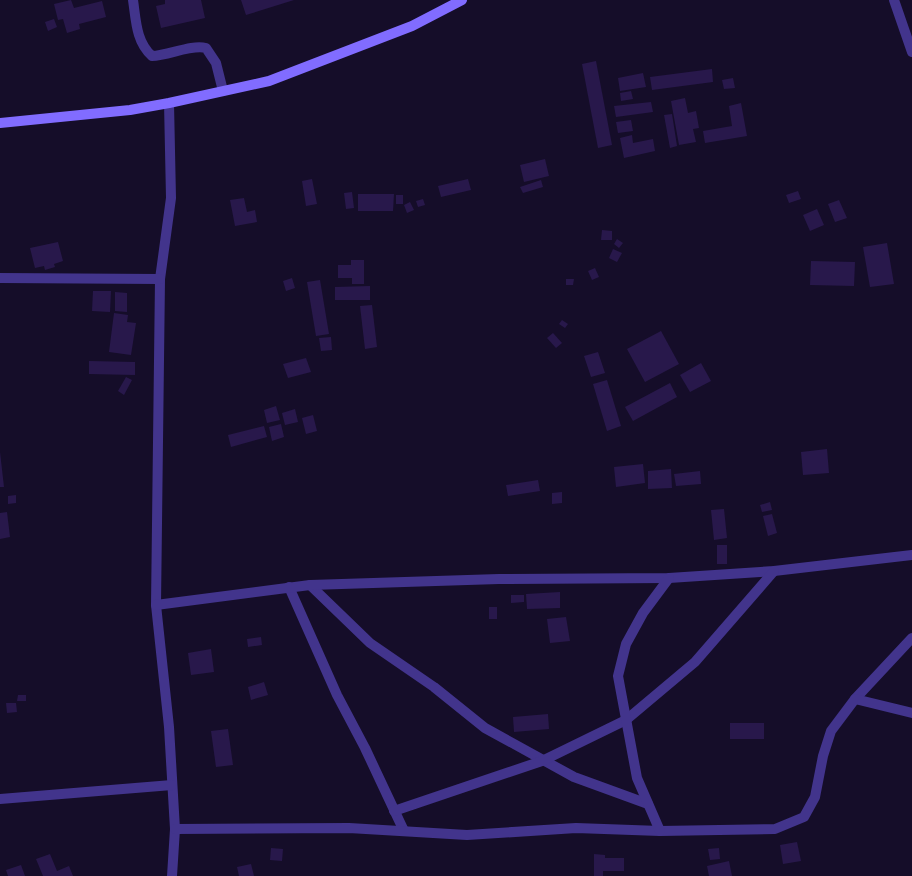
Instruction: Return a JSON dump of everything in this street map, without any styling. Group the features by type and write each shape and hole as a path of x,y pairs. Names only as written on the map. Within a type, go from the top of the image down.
{"street":[{"path":"133,0 138,32 145,49 152,56 162,56 198,47 206,48 216,63 223,92"},
{"path":"0,123 113,112 169,103 269,81 353,50 412,26 462,0"},
{"path":"894,0 912,52"},
{"path":"169,103 171,198 160,279 156,605 169,727 175,829 172,876"},
{"path":"0,278 160,279"},
{"path":"156,605 310,585 499,579 668,578 774,571 912,555"},
{"path":"394,811 542,761 626,720 695,662 774,571"},
{"path":"660,831 637,778 618,676 626,644 643,613 668,578"},
{"path":"310,585 370,643 434,688 485,728 542,761 574,777 648,804"},
{"path":"289,587 337,695 365,748 404,831"},
{"path":"175,829 320,827 467,835 576,828 660,831 775,829 804,817 815,797 823,756 831,731 855,699 912,638"},
{"path":"855,699 912,713"},
{"path":"0,799 172,785"}],"building":[{"path":"71,0 74,8 102,1 106,17 79,24 80,29 67,33 63,19 58,20 54,4"},
{"path":"165,0 201,0 205,18 161,28 156,6 165,4"},
{"path":"241,0 294,0 246,15"},
{"path":"54,19 57,27 48,31 45,22"},
{"path":"596,61 612,145 598,148 582,64"},
{"path":"712,69 713,82 652,90 650,77"},
{"path":"643,73 646,87 620,91 618,78"},
{"path":"733,78 735,88 724,89 722,80"},
{"path":"631,91 633,99 621,101 620,93"},
{"path":"685,98 688,113 696,111 699,128 693,129 696,142 679,145 671,101"},
{"path":"651,102 653,112 616,117 614,106"},
{"path":"741,103 747,136 705,143 703,131 732,126 729,106"},
{"path":"672,114 677,146 670,148 664,115"},
{"path":"631,120 633,131 618,133 616,122"},
{"path":"632,135 633,143 653,139 655,151 624,158 620,138"},
{"path":"545,159 549,176 524,182 520,165"},
{"path":"312,179 317,204 306,206 302,181"},
{"path":"468,179 471,190 441,197 438,186"},
{"path":"541,180 543,187 523,193 520,187"},
{"path":"798,191 801,199 789,203 786,195"},
{"path":"352,192 354,208 346,209 344,193"},
{"path":"358,194 394,194 393,211 358,211"},
{"path":"396,195 403,195 403,204 396,204"},
{"path":"244,198 247,212 255,210 257,222 235,226 230,200"},
{"path":"423,199 425,205 418,207 416,201"},
{"path":"839,200 847,218 835,222 828,204"},
{"path":"410,202 414,210 407,213 404,205"},
{"path":"817,209 824,225 810,231 803,215"},
{"path":"602,230 612,231 612,240 601,240"},
{"path":"617,239 623,243 619,248 614,244"},
{"path":"58,242 63,261 54,264 55,267 45,270 44,266 35,268 30,248"},
{"path":"887,243 894,284 870,287 863,247"},
{"path":"613,249 622,253 617,262 609,258"},
{"path":"351,260 364,260 364,284 352,284 352,278 338,278 338,265 351,265"},
{"path":"811,261 855,262 854,286 810,285"},
{"path":"595,268 599,277 592,280 588,271"},
{"path":"292,278 295,288 286,291 283,281"},
{"path":"566,279 574,279 573,285 566,285"},
{"path":"320,280 329,334 316,336 307,282"},
{"path":"370,286 370,300 335,300 335,287"},
{"path":"93,291 111,291 110,312 92,311"},
{"path":"115,292 127,293 127,312 115,311"},
{"path":"372,305 377,347 365,349 360,306"},
{"path":"114,313 128,315 127,322 136,323 131,355 109,352"},
{"path":"562,320 568,324 565,328 559,324"},
{"path":"661,331 679,364 645,382 627,349"},
{"path":"553,333 562,343 556,348 547,338"},
{"path":"331,337 332,350 321,351 319,338"},
{"path":"598,352 605,373 591,377 584,356"},
{"path":"306,358 311,372 288,378 283,364"},
{"path":"89,361 135,362 135,375 89,374"},
{"path":"701,363 711,381 690,392 680,375"},
{"path":"126,377 132,380 124,395 118,391"},
{"path":"607,380 621,426 607,431 593,384"},
{"path":"670,383 677,397 633,421 625,407"},
{"path":"276,406 280,420 267,423 264,410"},
{"path":"295,409 298,422 285,425 282,413"},
{"path":"313,415 317,431 306,434 302,418"},
{"path":"281,424 284,437 272,441 269,427"},
{"path":"264,426 267,437 231,447 228,435"},
{"path":"827,449 829,473 803,475 801,452"},
{"path":"0,452 4,487 0,487"},
{"path":"643,464 645,483 616,487 614,467"},
{"path":"671,469 672,488 648,489 648,471"},
{"path":"700,471 701,484 676,486 674,474"},
{"path":"538,480 540,491 508,496 506,485"},
{"path":"562,492 562,503 552,504 552,493"},
{"path":"16,495 16,503 8,504 8,496"},
{"path":"770,502 772,510 762,512 760,505"},
{"path":"724,509 727,538 714,540 711,510"},
{"path":"7,512 10,537 0,539 0,513"},
{"path":"772,514 777,533 768,536 763,516"},
{"path":"717,545 727,545 727,564 717,564"},
{"path":"560,592 560,608 527,609 526,594"},
{"path":"511,595 524,595 524,602 511,603"},
{"path":"489,607 497,607 497,619 489,619"},
{"path":"566,617 570,641 550,643 547,619"},
{"path":"261,637 262,645 248,647 247,639"},
{"path":"211,649 214,672 191,675 188,653"},
{"path":"264,682 268,695 251,700 248,687"},
{"path":"18,695 26,695 26,701 17,701"},
{"path":"6,703 16,703 17,712 7,713"},
{"path":"548,714 549,729 514,732 513,717"},
{"path":"730,723 764,723 764,739 730,739"},
{"path":"228,729 233,765 216,767 211,731"},
{"path":"797,842 801,861 783,864 780,845"},
{"path":"271,848 283,849 282,861 270,860"},
{"path":"719,848 720,859 710,860 708,849"},
{"path":"50,854 57,871 69,866 73,876 43,876 36,859"},
{"path":"594,854 605,855 605,858 624,858 624,871 603,871 603,876 594,876"},
{"path":"729,861 732,876 709,876 707,866"},
{"path":"251,864 254,876 239,876 237,867"},
{"path":"21,865 25,876 8,876 6,870"}]}
